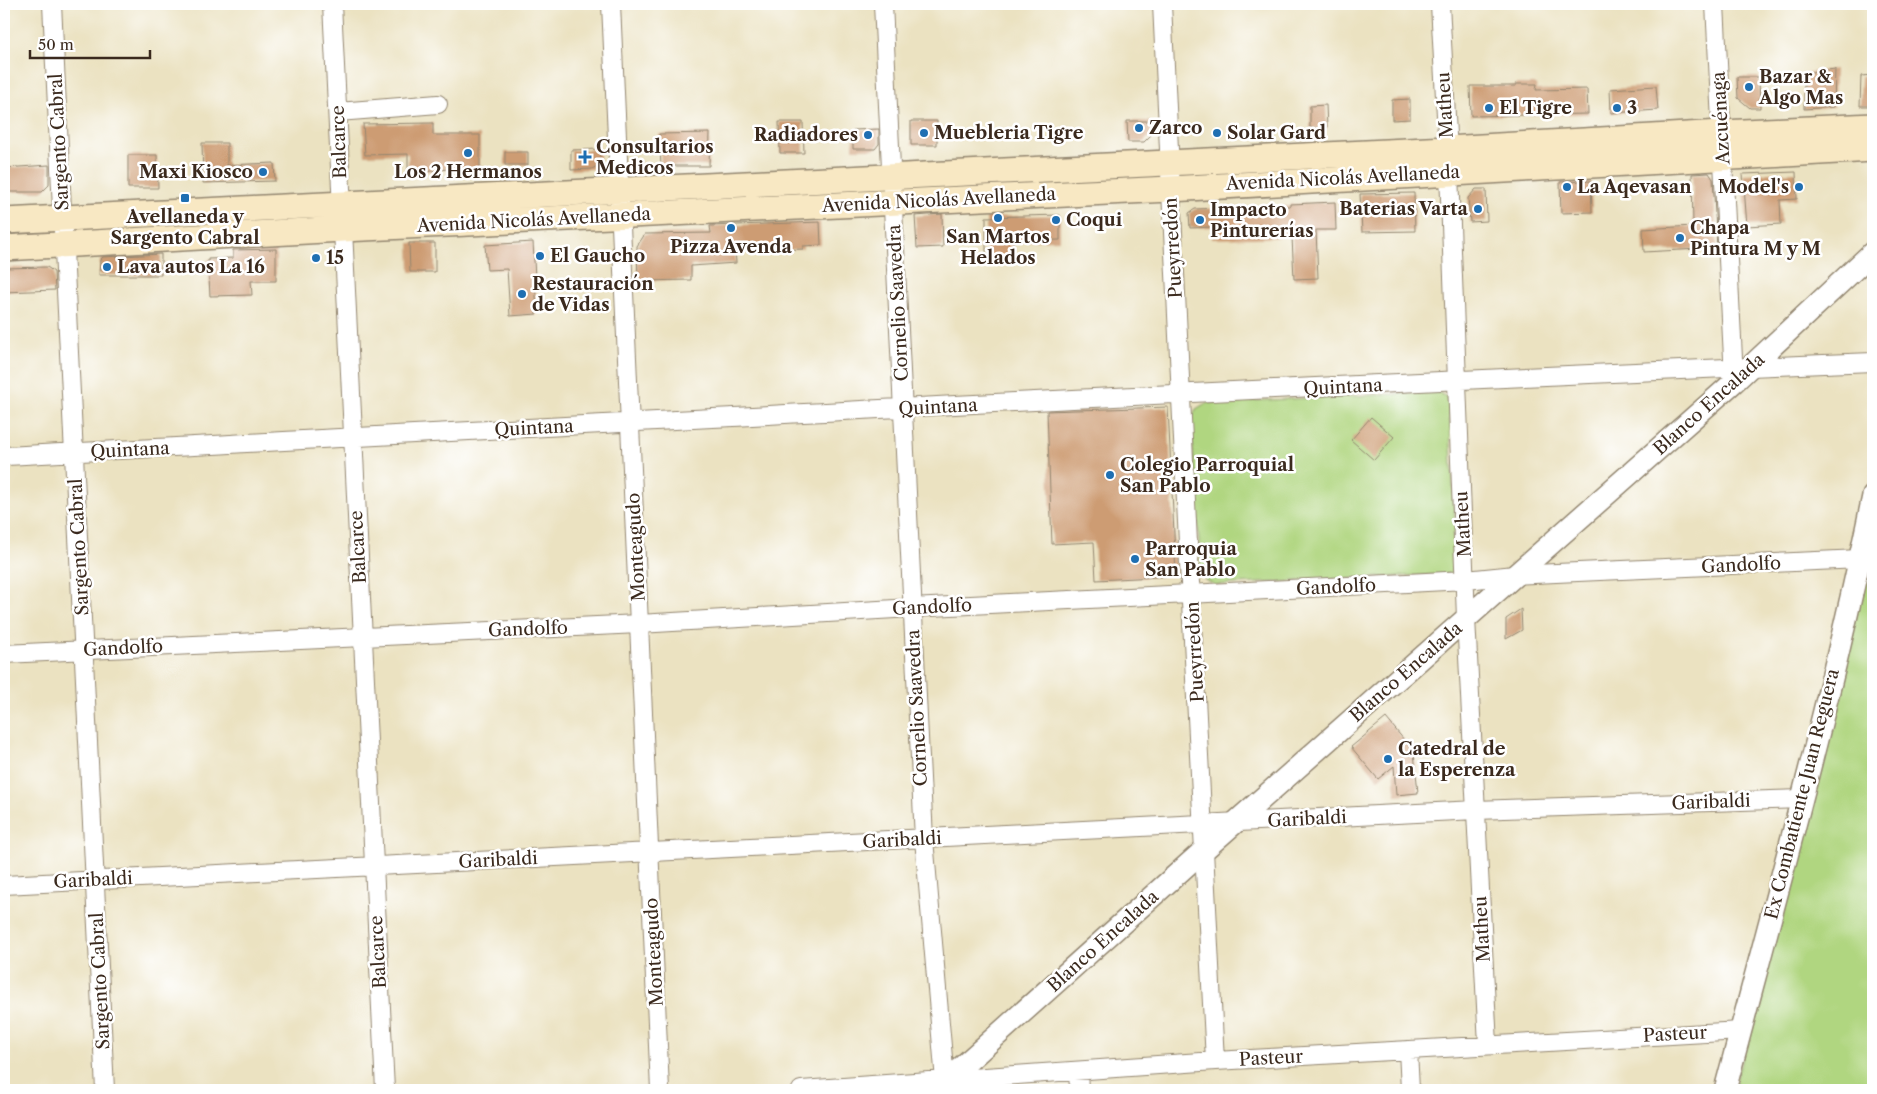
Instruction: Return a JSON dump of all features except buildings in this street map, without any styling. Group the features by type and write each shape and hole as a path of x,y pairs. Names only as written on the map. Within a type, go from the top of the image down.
{"main road":[{"name":"Avenida Nicolás Avellaneda","path":"4,222 63,218 621,216 1170,189 1448,160 1723,144 1873,126"},
{"name":"Avenida Nicolás Avellaneda","path":"1723,144 1873,149"},
{"name":"Avenida Nicolás Avellaneda","path":"4,248 64,245 620,190 1169,163 1448,160"}],"street":[{"name":"Sargento Cabral","path":"52,4 105,1090"},
{"name":"Balcarce","path":"332,4 385,1090"},
{"name":"Monteagudo","path":"611,4 660,1090"},
{"name":"Cornelio Saavedra","path":"883,4 924,839 941,1086"},
{"name":"Pueyrredón","path":"1162,4 1179,395 1192,595 1215,1061"},
{"name":"Matheu","path":"1440,4 1466,580 1466,618 1488,1045"},
{"name":"Azcuénaga","path":"1714,4 1739,372"},
{"path":"338,112 438,104"},
{"name":"Blanco Encalada","path":"941,1086 1515,575 1873,252"},
{"name":"Quintana","path":"4,456 1457,381 1739,372 1873,362"},
{"name":"Ex Combatiente Juan Reguera","path":"1725,1090 1801,799 1860,559 1873,496"},
{"name":"Gandolfo","path":"4,654 639,624 1466,580 1515,575 1860,559"},
{"name":"Garibaldi","path":"4,885 1476,810 1801,799"},
{"name":"Pasteur","path":"801,1090 941,1086 1078,1071 1215,1061 1741,1031"},
{"path":"1408,1050 1410,1090"},
{"path":"1078,1071 1079,1090"}],"green space":[{"path":"1438,392 1447,397 1449,405 1457,565 1455,571 1448,574 1215,585 1205,580 1201,572 1191,419 1196,409 1206,403"},
{"path":"1873,525 1873,1090 1734,1090"}],"place":[{"name":"Bazar & Algo Mas","path":"1749,87"},
{"name":"El Tigre","path":"1489,108"},
{"name":"3","path":"1617,108"},
{"name":"Zarco","path":"1139,128"},
{"name":"Muebleria Tigre","path":"924,133"},
{"name":"Solar Gard","path":"1217,133"},
{"name":"Radiadores","path":"868,135"},
{"name":"Los 2 Hermanos","path":"468,153"},
{"name":"Consultarios Medicos","path":"585,157"},
{"name":"Maxi Kiosco","path":"263,172"},
{"name":"La Aqevasan","path":"1567,187"},
{"name":"Model's","path":"1799,187"},
{"name":"Avellaneda y Sargento Cabral","path":"185,198"},
{"name":"Baterias Varta","path":"1478,209"},
{"name":"San Martos Helados","path":"998,218"},
{"name":"Coqui","path":"1056,220"},
{"name":"Impacto Pinturerías","path":"1200,220"},
{"name":"Pizza Avenda","path":"731,228"},
{"name":"Chapa Pintura M y M","path":"1680,238"},
{"name":"El Gaucho","path":"540,256"},
{"name":"15","path":"316,258"},
{"name":"Lava autos La 16","path":"107,267"},
{"name":"Restauración de Vidas","path":"522,294"},
{"name":"Colegio Parroquial San Pablo","path":"1110,475"},
{"name":"Parroquia San Pablo","path":"1135,559"},
{"name":"Catedral de la Esperenza","path":"1388,759"}]}
